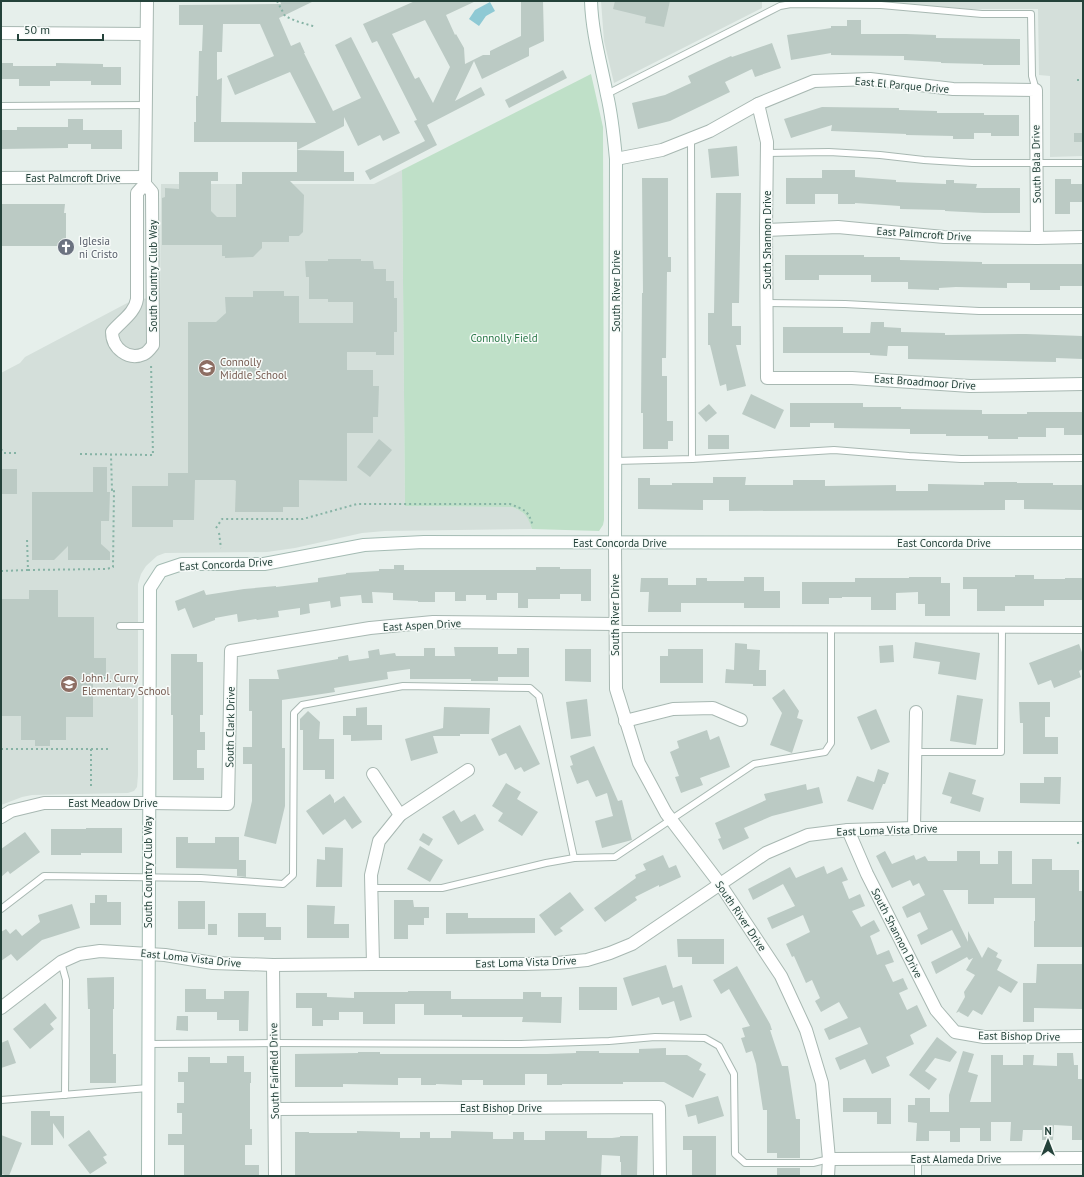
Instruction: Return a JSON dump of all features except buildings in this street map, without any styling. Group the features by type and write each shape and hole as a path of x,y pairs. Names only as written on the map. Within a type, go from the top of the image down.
{"street":[{"name":"South Country Club Way","path":"145,180 152,192 153,345 149,351 143,355 133,355 123,353 116,346 112,338 112,332 136,305 137,193 145,180 147,1"},
{"name":"South River Drive","path":"591,1 597,47 611,112 616,160 616,689 639,763 666,813 720,884 781,976 806,1030 822,1083 829,1159 828,1176"},
{"path":"1,34 146,34"},
{"name":"East El Parque Drive","path":"616,160 662,150 691,139 710,131 758,104 814,81 870,79 953,89 1036,90"},
{"name":"South Bala Drive","path":"1036,90 1037,238"},
{"name":"South Shannon Drive","path":"758,104 767,142 767,378"},
{"name":"East Palmcroft Drive","path":"1,178 145,180"},
{"name":"East Palmcroft Drive","path":"766,230 838,227 944,237 1083,237"},
{"name":"East Broadmoor Drive","path":"767,378 852,378 970,386 1083,384"},
{"name":"East Concorda Drive","path":"161,571 182,564 264,564 364,545 424,542 1083,543"},
{"name":"South Country Club Way","path":"148,1176 148,803 150,588 161,571"},
{"name":"East Aspen Drive","path":"231,651 370,628 433,622 615,626"},
{"name":"South Clark Drive","path":"228,804 231,651"},
{"path":"626,721 673,709 713,708 741,720"},
{"path":"914,828 916,712"},
{"path":"373,964 371,875 379,841 400,815 468,770"},
{"path":"373,774 400,815"},
{"name":"East Meadow Drive","path":"1,817 12,811 44,803 228,804"},
{"name":"East Loma Vista Drive","path":"1,1008 61,962 79,954 100,951 148,953 213,963 273,965 524,964 587,960 632,944 766,853 808,835 848,830 914,828 1083,828"},
{"name":"South Shannon Drive","path":"848,830 867,874 936,1010 956,1032"},
{"name":"South Fairfield Drive","path":"273,965 275,1176"},
{"name":"East Bishop Drive","path":"956,1032 984,1037 1083,1036"},
{"name":"East Bishop Drive","path":"275,1109 659,1107 660,1176"},
{"name":"East Alameda Drive","path":"829,1159 1083,1158"}],"lane":[{"path":"607,94 780,6 791,4 881,5 982,14 1031,14 1032,76 1036,90"},
{"path":"1,106 146,105"},
{"path":"691,139 692,459"},
{"path":"767,153 829,152 880,155 924,160 1083,163"},
{"path":"767,303 845,304 979,311 1083,311"},
{"path":"615,461 692,459 834,450 961,459 1083,458"},
{"path":"120,626 150,626"},
{"path":"615,626 831,630 1083,630"},
{"path":"371,888 442,888 546,863 574,858 615,857 754,764 825,752 831,743 831,630"},
{"path":"915,752 1001,752 1002,630"},
{"path":"1,909 44,876 201,878 283,884 293,875 294,713 302,705 403,686 530,688 539,696 574,858"},
{"path":"61,962 66,980 65,1095"},
{"path":"148,1044 521,1044 609,1041 655,1037 705,1038 719,1046 734,1074 735,1154 745,1162 813,1163 829,1159"},
{"path":"1,1100 148,1088"},
{"path":"918,1159 918,1176"}],"path":[{"path":"277,1 285,16 316,27"},
{"path":"1077,80 1083,80"},
{"path":"80,454 153,455 151,362"},
{"path":"1,449 4,453 18,453"},
{"path":"1,571 107,569 113,567 114,490 112,490 111,455"},
{"path":"216,528 222,519 303,519 357,504 510,504 523,509 530,516 533,526"},
{"path":"220,533 221,548"},
{"path":"27,539 28,570"},
{"path":"94,678 106,678"},
{"path":"1,749 110,749"},
{"path":"91,749 91,786"},
{"path":"1077,843 1083,842"}],"shaded area":[{"path":"601,1 787,1 762,2 762,8 614,83 604,41"},
{"path":"837,1 1083,1 1083,156 1050,157 1050,76 1039,75 1038,9 968,9 909,4"},
{"name":"Connolly Middle School","path":"402,170 405,506 512,507 521,511 528,517 532,529 385,531 362,533 295,548 267,552 165,553 157,556 146,566 141,574 138,584 137,787 134,791 128,793 32,795 1,805 1,373 20,363 25,357 131,301 160,296 161,184 374,184"}],"green space":[{"name":"Connolly Field","path":"591,74 603,127 603,525 599,531 532,529 529,520 525,515 512,507 405,506 402,170"}],"water":[{"path":"490,2 495,11 486,16 479,26 469,19 475,10"}],"place":[{"name":"Iglesia ni Cristo","path":"66,247"},
{"name":"Connolly Middle School","path":"207,368"},
{"name":"John J. Curry Elementary School","path":"69,684"}]}
